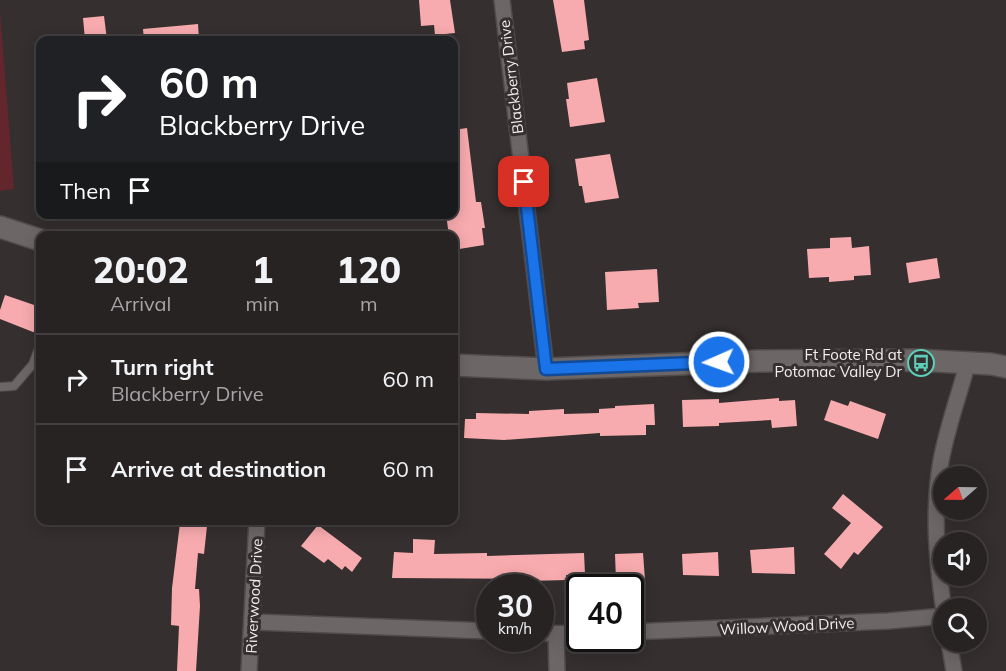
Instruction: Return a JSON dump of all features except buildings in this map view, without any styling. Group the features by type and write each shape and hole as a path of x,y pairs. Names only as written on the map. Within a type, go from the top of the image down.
{"street":[{"name":"Blackberry Drive","path":"502,0 546,369"},
{"path":"0,227 36,239"},
{"path":"458,365 546,369 849,359 968,362 1006,368"},
{"path":"942,598 937,567 937,492 941,460 968,362"},
{"name":"Riverwood Drive","path":"249,671 257,525"},
{"name":"Willow Wood Drive","path":"644,631 888,621 933,615"},
{"path":"253,622 476,631"},
{"path":"557,671 556,634 566,634"},
{"path":"951,652 954,671"}],"lane":[{"path":"0,387 15,386 33,364 36,356"}],"shaded area":[{"path":"0,11 14,189 0,191"}],"place":[{"name":"Ft Foote Rd at Potomac Valley Dr","path":"921,363"}],"route":[{"path":"524,182 546,369 719,362"}]}
